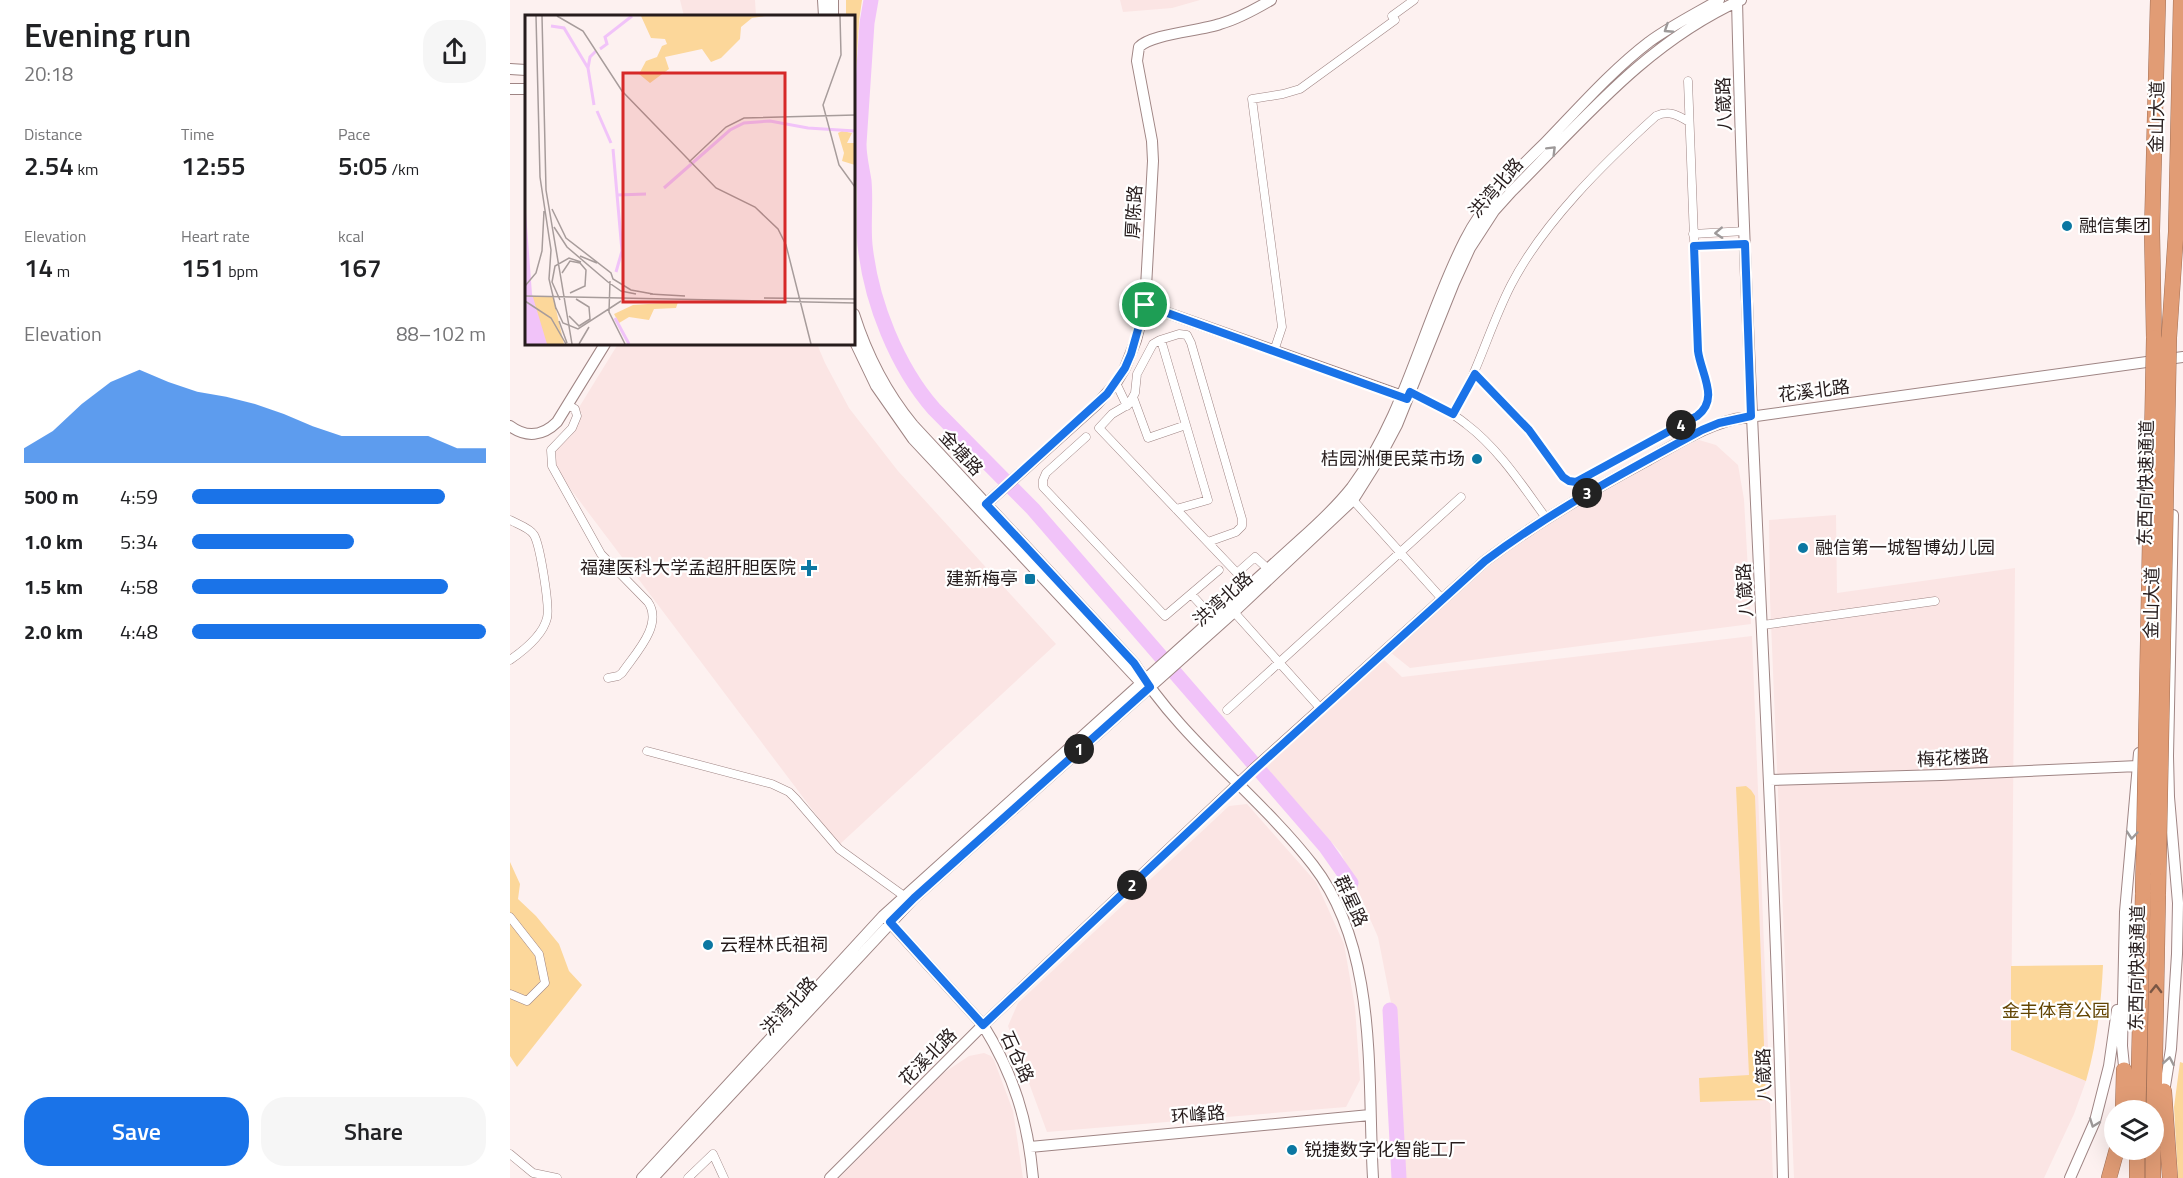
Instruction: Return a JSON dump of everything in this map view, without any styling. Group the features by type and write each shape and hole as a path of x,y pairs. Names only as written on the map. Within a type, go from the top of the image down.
{"highway":[{"name":"东西向快速通道","path":"2154,1100 2150,894 2154,350 2152,231 2158,0"},
{"name":"东西向快速通道","path":"2139,1100 2150,894 2168,350 2176,232 2181,0"},
{"path":"2123,1100 2124,1070"},
{"path":"2164,1091 2170,1178"},
{"path":"2109,1178 2114,1160"},
{"name":"金山大道","path":"2137,1178 2142,1160"},
{"name":"金山大道","path":"2146,1160 2153,1178"}],"main road":[{"name":"厚陈路","path":"986,504 1092,409 1116,383 1134,347 1145,305 1153,152 1137,60 1139,47 1151,39 1222,24 1271,0"},
{"name":"洪湾北路","path":"642,1178 887,919 923,890 1169,664 1234,612 1353,500 1380,458 1397,425 1455,260 1475,221 1491,198 1637,52 1669,29 1719,0"},
{"name":"金山大道","path":"2129,1100 2122,1046 2125,912 2141,737 2149,362 2152,0"},
{"name":"洪湾北路","path":"1169,664 1213,618 1317,525 1351,487 1406,396 1463,262 1482,228 1502,201 1606,95 1642,62 1697,23 1739,1"},
{"name":"八箴路","path":"1739,1 1751,416 1763,625 1783,1178"},
{"name":"金山大道","path":"2161,1100 2175,1007 2177,954 2178,903 2168,756 2175,401 2179,358 2180,109 2177,78 2183,26"},
{"path":"510,69 525,70"},
{"path":"1145,305 1406,396"},
{"name":"金塘路","path":"855,316 877,371 897,404 986,504 1134,663 1146,685"},
{"name":"金塘路","path":"855,342 876,386 914,439 1160,699"},
{"path":"510,426 528,434 544,432 557,422 604,345"},
{"name":"花溪北路","path":"830,1178 983,1025 1254,770 1485,561 1546,518 1712,426 1751,416 2179,358"},
{"name":"洪湾北路","path":"653,1178 887,919 904,896 1146,685"},
{"name":"群星路","path":"1160,699 1314,866 1346,927 1363,990 1368,1047 1373,1178"},
{"name":"梅花楼路","path":"1769,780 2138,766"},
{"name":"石仓路","path":"887,919 983,1025 1016,1092 1025,1121 1033,1178"},
{"path":"2177,954 2183,1002"},
{"path":"2070,1178 2095,1121 2103,1091 2124,962"},
{"name":"环峰路","path":"1030,1147 1370,1115"}],"street":[{"path":"1274,351 1282,327 1252,99 1300,89 1395,20 1392,16 1414,0"},
{"path":"1475,374 1525,425 1566,479 1573,482 1580,481 1704,411 1708,404 1709,391 1698,351 1688,81"},
{"path":"1453,414 1475,374 1497,315 1517,273 1532,249 1567,206 1656,116 1670,113 1689,122"},
{"path":"1693,234 1745,231"},
{"path":"1694,246 1745,244"},
{"path":"1208,542 1240,530 1242,519 1189,338 1183,334 1161,340 1150,348 1137,374 1133,397 1127,406 1112,414 1099,428 1237,573 1255,557 1268,569"},
{"path":"1161,340 1208,500 1176,509"},
{"path":"1116,383 1127,406"},
{"path":"1406,396 1453,414 1473,429 1502,458 1546,518"},
{"path":"1133,397 1148,438 1186,425"},
{"path":"568,405 575,409 577,416 572,428 551,450 552,466 601,554 648,602 652,611 647,637 622,673 608,678"},
{"path":"1086,436 1046,472 1042,484 1044,490 1165,616 1219,570"},
{"path":"1631,453 1638,465"},
{"path":"1620,459 1628,471"},
{"path":"1227,710 1461,497"},
{"path":"1353,500 1443,600"},
{"path":"510,520 532,532 535,537 542,565 548,617 542,630 510,660"},
{"path":"1191,594 1213,618"},
{"path":"1763,625 1935,601"},
{"path":"1234,612 1321,709"},
{"path":"647,751 781,788 796,799 839,849 904,896"},
{"path":"510,916 539,954 545,983 527,1001 510,994"},
{"path":"510,1154 533,1173 557,1178"},
{"path":"688,1178 713,1154 724,1178"}],"shaded area":[{"path":"680,0 755,0 756,15 684,15"},
{"path":"1120,0 1200,0 1172,8 1123,12"},
{"name":"福建医科大学孟超肝胆医院","path":"617,345 817,345 849,408 898,471 1056,644 839,845 560,475 556,466 556,449 571,436 582,414 578,409"},
{"path":"1699,440 1716,445 1738,465 1744,499 1751,624 1410,668 1390,652 1496,560 1549,523 1684,446"},
{"path":"1836,515 1837,593 2015,568 2011,1050 2086,1081 2074,1114 2044,1178 1794,1178 1770,599 1769,520"},
{"path":"1752,636 1773,1178 1402,1178 1392,1008 1378,937 1341,853 1266,767 1382,658 1402,677"},
{"path":"1247,804 1316,882 1344,944 1355,1007 1360,1080 1346,1107 1047,1132 1008,1026 1018,1003 1229,806"},
{"path":"984,1053 994,1060 1013,1111 1023,1178 839,1178 942,1074 969,1056"}],"green space":[{"path":"846,0 862,0 855,87 855,15 846,15"},
{"path":"1746,786 1755,796 1766,1100 1700,1102 1699,1078 1749,1075 1736,787"},
{"path":"510,862 520,884 518,899 536,916 559,944 569,971 582,985 517,1067 510,1056"},
{"name":"金丰体育公园","path":"2103,965 2098,1024 2086,1081 2011,1050 2011,966"},
{"path":"2180,1062 2183,1063 2183,1178 2178,1178 2174,1107"}],"waterway":[{"path":"871,0 867,23 859,144 865,189 865,245 873,289 897,354 908,374 934,409 1033,509 1325,846 1351,883"},
{"path":"1390,1010 1399,1178"}],"place":[{"name":"融信集团","path":"2067,226"},
{"name":"桔园洲便民菜市场","path":"1477,459"},
{"name":"融信第一城智博幼儿园","path":"1803,548"},
{"name":"福建医科大学孟超肝胆医院","path":"809,568"},
{"name":"建新梅亭","path":"1030,579"},
{"name":"云程林氏祖祠","path":"708,945"},
{"name":"锐捷数字化智能工厂","path":"1292,1150"}],"route":[{"path":"1745,244 1751,416 1719,423 1702,430 1595,489 1525,532 1485,561 1254,770 983,1025 890,922 1150,687 1134,663 986,504 1086,414 1116,383 1137,340 1145,305 1407,399 1410,392 1453,414 1475,374 1521,420 1563,477 1576,482 1697,416 1707,408 1709,391 1698,351 1694,246 1745,244"}]}
